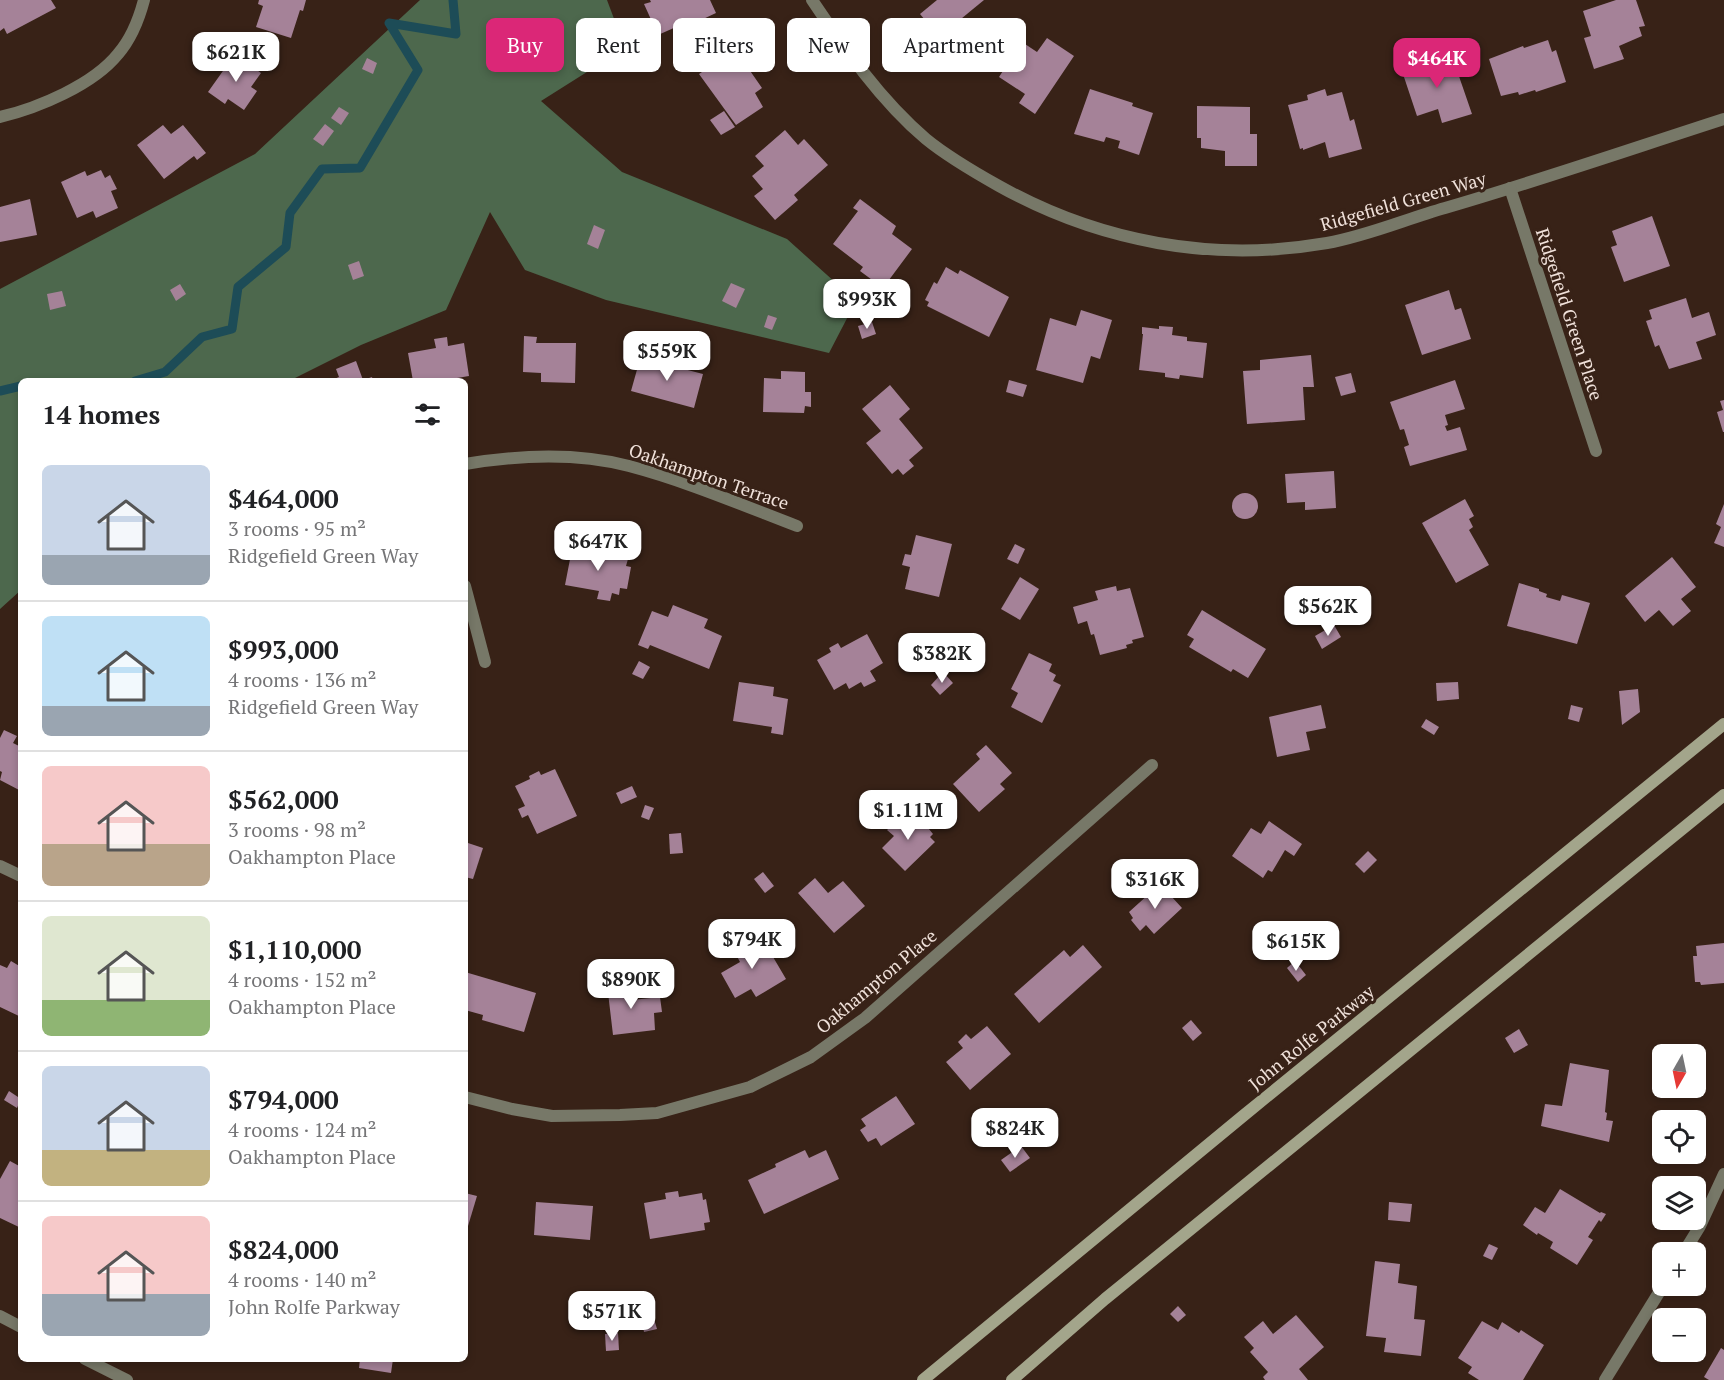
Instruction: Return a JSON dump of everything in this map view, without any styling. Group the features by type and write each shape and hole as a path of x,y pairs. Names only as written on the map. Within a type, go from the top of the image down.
{"main road":[{"name":"John Rolfe Parkway","path":"923,1380 1252,1108 1724,724"},
{"path":"1012,1380 1105,1299 1724,795"}],"street":[{"path":"0,117 17,113 56,97 86,81 107,65 118,54 136,26 144,0"},
{"name":"Ridgefield Green Way","path":"812,0 847,51 901,115 927,140 972,172 1029,203 1067,219 1125,238 1162,245 1213,250 1268,250 1328,243 1399,224 1724,119"},
{"name":"Ridgefield Green Place","path":"1510,188 1596,451"},
{"name":"Oakhampton Terrace","path":"468,463 500,458 545,455 628,465 797,526"},
{"path":"468,598 485,663"},
{"name":"Oakhampton Place","path":"468,1098 552,1116 620,1115 657,1113 750,1087 811,1057 865,1018 1152,765"},
{"path":"0,866 18,875"},
{"path":"1690,1242 1724,1174"},
{"path":"1605,1380 1657,1296"},
{"path":"0,1316 18,1325"},
{"path":"91,1362 127,1380"}],"green space":[{"path":"420,0 607,0 614,18 576,18 576,72 587,72 541,101 622,172 787,239 856,301 829,353 606,300 525,270 490,212 446,310 361,345 295,378 18,378 18,593 0,609 0,289 255,154"}],"building":[{"path":"0,0 51,0 56,8 7,34 4,28 0,31"},
{"path":"259,0 306,0 303,11 300,10 291,38 256,27 263,6 258,4"},
{"path":"650,0 710,0 716,13 705,18 673,18 673,28 661,34 661,18 650,18 644,4 651,2"},
{"path":"937,0 984,0 962,18 923,18 920,14"},
{"path":"1616,0 1636,0 1645,26 1639,27 1642,36 1619,46 1624,59 1594,69 1584,38 1591,36 1583,11"},
{"path":"1047,38 1074,56 1035,114 1019,103 1025,94 999,77 1002,72 1026,72 1026,45 1037,52"},
{"path":"1548,40 1552,52 1556,50 1566,82 1536,92 1535,90 1519,95 1518,92 1501,96 1489,59 1523,46 1524,48"},
{"path":"235,54 261,73 251,87 257,91 244,110 228,99 225,104 208,92"},
{"path":"1436,55 1438,61 1452,56 1472,114 1442,123 1438,109 1417,116 1402,71 1419,66 1417,61"},
{"path":"367,58 377,63 373,74 362,69"},
{"path":"702,72 751,72 762,88 755,93 763,107 736,125 699,74"},
{"path":"1090,89 1133,103 1132,106 1153,113 1139,155 1118,148 1120,141 1106,137 1104,142 1074,134"},
{"path":"1325,89 1327,96 1342,92 1350,121 1354,119 1362,149 1329,158 1325,142 1300,149 1288,105 1308,100 1307,95"},
{"path":"1197,106 1250,107 1250,134 1257,134 1257,166 1225,166 1225,151 1201,148 1201,138 1197,138"},
{"path":"339,107 349,113 341,125 331,118"},
{"path":"724,111 735,127 721,135 710,120"},
{"path":"325,124 334,131 323,146 313,139"},
{"path":"163,125 171,134 183,125 206,153 197,160 194,156 164,179 137,145"},
{"path":"785,130 798,145 804,139 828,165 794,195 798,200 775,220 754,196 763,189 752,176 764,166 755,156"},
{"path":"101,170 105,178 110,175 117,189 111,191 118,208 96,218 93,211 77,218 61,182 85,171 87,176"},
{"path":"30,199 37,235 0,242 0,207"},
{"path":"860,199 896,226 892,234 912,249 883,288 860,271 863,267 833,244 858,211 853,208"},
{"path":"1652,216 1670,266 1624,282 1611,247 1617,245 1612,231"},
{"path":"594,225 605,230 598,249 587,244"},
{"path":"359,261 364,276 353,280 348,265"},
{"path":"946,267 958,274 960,270 1009,297 989,337 927,306 929,302 925,300 934,282 937,284"},
{"path":"731,283 745,289 736,308 722,301"},
{"path":"180,284 186,294 176,301 170,290"},
{"path":"1449,290 1455,310 1461,308 1471,339 1422,355 1405,305"},
{"path":"62,291 66,306 50,310 47,294"},
{"path":"1686,298 1692,318 1709,312 1716,335 1696,342 1702,359 1669,369 1659,345 1655,347 1646,321 1652,319 1649,310"},
{"path":"1081,310 1112,320 1100,359 1091,356 1083,383 1036,370 1050,318 1076,326"},
{"path":"768,315 777,318 772,330 764,327"},
{"path":"872,322 876,334 862,339 858,326"},
{"path":"1159,326 1173,327 1172,335 1187,337 1187,341 1207,343 1203,378 1180,375 1179,379 1165,377 1165,373 1139,370 1142,327 1159,329"},
{"path":"524,336 537,337 536,343 576,343 575,383 541,382 541,373 523,372"},
{"path":"447,337 448,346 464,343 469,376 412,378 408,353 436,348 434,339"},
{"path":"1311,355 1314,387 1303,387 1305,420 1247,424 1243,371 1260,370 1260,360"},
{"path":"659,356 682,362 680,368 703,374 694,408 631,391 640,359 657,363"},
{"path":"356,361 362,378 336,378 339,377 336,369"},
{"path":"781,371 805,372 805,392 811,392 811,407 805,406 804,413 763,412 764,378 781,379"},
{"path":"1351,373 1356,392 1341,396 1335,377"},
{"path":"1009,380 1027,385 1023,397 1006,392"},
{"path":"1455,380 1465,409 1445,415 1448,425 1445,426 1447,431 1460,427 1467,450 1410,466 1404,447 1409,445 1404,429 1400,430 1390,402"},
{"path":"890,385 910,409 899,419 923,448 909,460 914,466 903,475 898,469 892,474 866,443 881,431 862,409"},
{"path":"1724,400 1723,432 1717,412 1723,410 1720,401"},
{"path":"1334,471 1336,508 1305,510 1305,502 1287,503 1285,474"},
{"path":"1245,493 1254,497 1258,506 1254,515 1245,519 1236,515 1232,506 1236,497"},
{"path":"1465,499 1474,516 1469,519 1473,527 1469,530 1489,565 1456,583 1422,523"},
{"path":"1724,504 1724,547 1714,543 1721,527 1716,524"},
{"path":"916,535 952,544 939,597 905,589 910,567 902,565 905,554 911,555"},
{"path":"1015,544 1025,549 1018,564 1007,559"},
{"path":"594,547 608,549 607,555 628,559 626,566 631,567 627,589 620,588 619,595 612,593 610,601 597,599 599,591 565,585 572,549 593,553"},
{"path":"1672,557 1696,587 1681,599 1691,611 1673,626 1659,610 1645,622 1625,596"},
{"path":"1020,577 1039,589 1020,620 1001,609"},
{"path":"1519,583 1539,589 1547,594 1546,597 1560,601 1562,595 1590,603 1577,644 1507,626"},
{"path":"1116,586 1117,591 1130,588 1144,637 1132,640 1133,643 1126,645 1127,648 1100,655 1094,634 1091,635 1087,621 1078,624 1073,607 1098,600 1095,591"},
{"path":"673,605 708,619 704,628 722,636 709,669 650,645 648,649 638,645 652,611 668,617"},
{"path":"1202,610 1266,649 1248,678 1233,669 1231,672 1189,647 1194,639 1187,635"},
{"path":"1334,625 1341,637 1322,649 1315,636"},
{"path":"867,634 883,663 870,671 876,681 864,687 861,682 849,689 846,683 834,690 817,660 831,652 829,648 838,643 841,648"},
{"path":"1029,653 1052,664 1049,671 1056,675 1053,681 1061,685 1042,723 1011,707 1018,693 1011,689"},
{"path":"639,661 650,667 643,679 632,674"},
{"path":"943,672 953,683 940,695 931,685"},
{"path":"739,682 774,687 773,696 788,699 783,735 771,733 772,727 733,721"},
{"path":"1458,682 1459,699 1437,701 1436,683"},
{"path":"1638,689 1640,712 1622,725 1619,691"},
{"path":"1321,705 1326,728 1306,732 1310,750 1277,757 1269,717"},
{"path":"1571,705 1583,708 1579,722 1568,719"},
{"path":"1426,719 1439,727 1434,735 1421,727"},
{"path":"4,730 17,736 13,743 18,746 18,789 0,780 2,772 0,771 0,738"},
{"path":"986,745 1012,773 1000,784 1005,789 979,812 953,784 980,759 976,754"},
{"path":"555,769 577,816 537,834 528,815 522,818 518,809 525,806 515,786 530,779 529,776 539,771 541,775"},
{"path":"632,786 637,797 621,804 616,793"},
{"path":"645,805 654,808 649,820 641,817"},
{"path":"907,811 912,816 909,818 918,828 924,823 933,834 930,837 935,842 905,871 882,848 894,836 887,830"},
{"path":"1269,821 1302,844 1294,856 1285,850 1272,872 1268,870 1263,878 1232,856 1251,828 1261,834"},
{"path":"681,833 683,853 670,854 669,834"},
{"path":"468,843 483,848 473,879 468,878"},
{"path":"1368,851 1377,860 1364,873 1355,864"},
{"path":"763,872 774,886 765,893 754,879"},
{"path":"815,878 828,893 843,881 865,906 834,933 798,893"},
{"path":"1160,884 1182,908 1154,934 1146,925 1140,931 1131,920 1133,918 1129,912"},
{"path":"745,934 755,951 766,945 786,979 756,997 751,989 735,998 721,973 740,962 730,943"},
{"path":"1724,943 1724,983 1701,985 1700,982 1695,982 1693,956 1697,956 1696,946"},
{"path":"1083,945 1102,967 1039,1023 1014,994 1064,950 1070,957"},
{"path":"11,961 18,965 18,1016 0,1007 0,965 7,968"},
{"path":"1295,961 1306,975 1298,982 1287,968"},
{"path":"468,973 536,993 524,1032 482,1020 483,1015 468,1011"},
{"path":"630,981 632,1000 660,997 662,1012 654,1013 655,1030 613,1035 607,984"},
{"path":"1191,1020 1202,1033 1193,1041 1182,1028"},
{"path":"987,1026 1011,1054 970,1090 946,1062 963,1048 958,1042 966,1034 971,1039"},
{"path":"1519,1029 1528,1045 1514,1053 1505,1038"},
{"path":"1570,1063 1609,1070 1605,1112 1607,1113 1606,1120 1613,1121 1609,1142 1541,1126 1545,1104 1562,1106"},
{"path":"9,1091 18,1097 17,1108 4,1100"},
{"path":"896,1096 915,1124 881,1146 876,1138 868,1142 860,1130 866,1126 861,1119"},
{"path":"1021,1146 1030,1158 1010,1172 1001,1160"},
{"path":"805,1150 809,1158 826,1150 839,1179 764,1214 748,1180"},
{"path":"10,1161 18,1165 18,1227 0,1218 0,1179"},
{"path":"1560,1189 1600,1213 1606,1214 1601,1222 1599,1220 1588,1237 1593,1240 1577,1265 1550,1248 1553,1242 1523,1225 1535,1207 1545,1213"},
{"path":"678,1191 679,1197 702,1193 703,1200 706,1199 710,1222 704,1223 705,1230 650,1239 644,1203 666,1199 665,1193"},
{"path":"468,1194 477,1196 468,1226"},
{"path":"536,1202 593,1206 590,1240 534,1235"},
{"path":"1389,1202 1412,1204 1410,1222 1388,1220"},
{"path":"1489,1244 1498,1248 1492,1260 1483,1256"},
{"path":"1375,1261 1400,1264 1398,1283 1417,1286 1414,1319 1425,1320 1421,1356 1384,1352 1386,1338 1366,1336"},
{"path":"1178,1306 1186,1315 1178,1322 1170,1314"},
{"path":"1296,1315 1324,1347 1299,1369 1308,1380 1265,1380 1263,1377 1268,1372 1250,1352 1254,1348 1244,1337 1263,1321 1273,1334"},
{"path":"654,1319 657,1329 644,1332 642,1321"},
{"path":"1482,1321 1498,1330 1502,1322 1519,1333 1521,1330 1544,1345 1523,1380 1479,1380 1468,1373 1472,1367 1458,1358"},
{"path":"618,1333 619,1350 606,1351 605,1334"},
{"path":"1721,1348 1724,1350 1724,1380 1709,1380 1704,1377"},
{"path":"360,1362 393,1362 391,1373 359,1368"}],"waterway":[{"path":"145,378 165,372 202,337 232,329 238,287 286,247 290,213 322,169 360,168 418,70 389,23 456,34 453,0"},
{"path":"0,391 18,387"}]}
